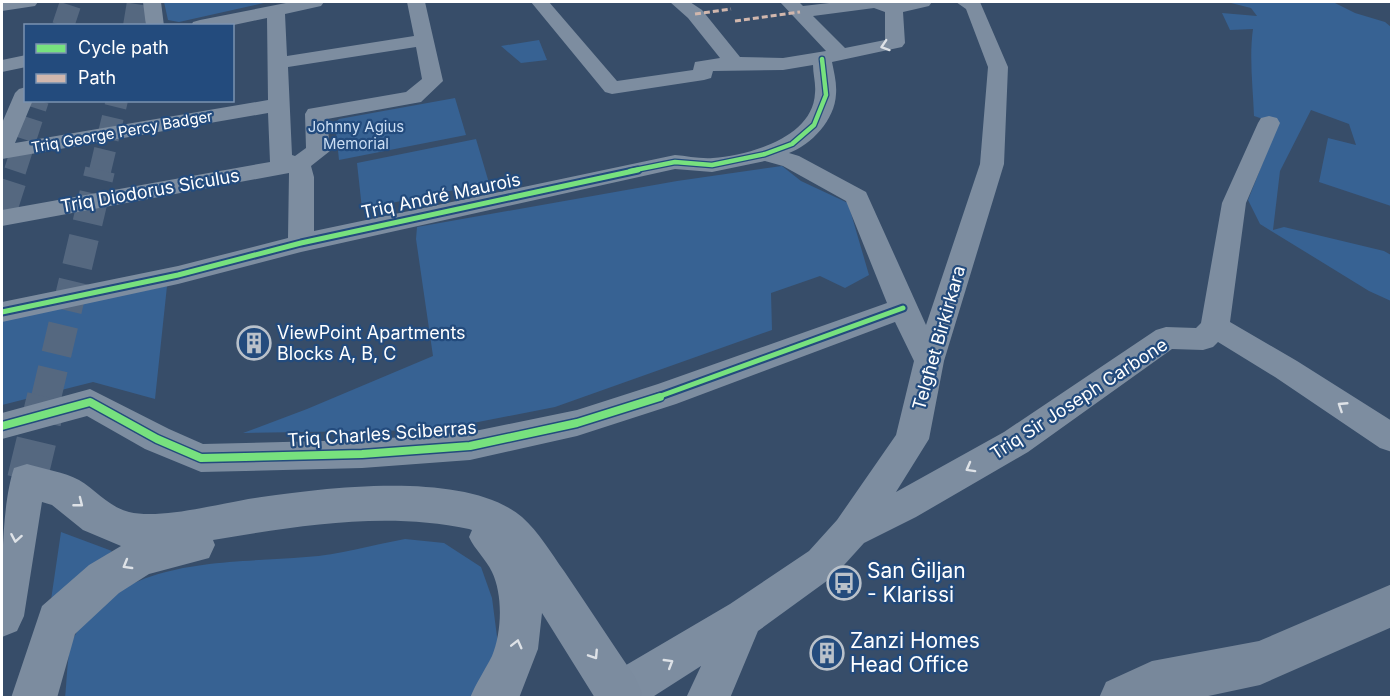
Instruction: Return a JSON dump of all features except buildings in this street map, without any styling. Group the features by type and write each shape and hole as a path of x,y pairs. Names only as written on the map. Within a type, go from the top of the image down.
{"highway":[{"path":"2,616 27,480 65,492 97,517 127,530 156,532 370,503 407,501 444,505 471,511 504,527 528,553 619,693"},
{"path":"34,698 57,621 104,579 141,557 182,547 399,514 457,521 483,532 498,545 512,566 521,616 519,641 508,674 494,698"}],"main road":[{"path":"1122,698 1152,684 1260,663 1392,604"}],"street":[{"path":"2,6 29,2"},
{"path":"152,2 155,24"},
{"path":"210,24 315,2"},
{"path":"540,2 612,88 704,74 702,66 734,63 783,64 865,52 895,43 894,9"},
{"path":"679,2 695,14 734,63"},
{"path":"795,7 875,2 894,9 923,2"},
{"name":"Telgħet Birkirkara","path":"619,693 744,618 822,563 850,531 912,439 929,361 992,164 998,67 974,6 965,2"},
{"path":"276,10 280,160 299,164 318,151 316,114 413,97 434,81 415,3"},
{"path":"795,7 832,57"},
{"path":"278,63 423,40"},
{"name":"Triq André Maurois","path":"2,312 178,275 301,243 675,162 712,165 765,154 792,144 814,125 826,95 832,57"},
{"path":"2,66 24,62"},
{"path":"2,146 24,97"},
{"name":"Triq George Percy Badger","path":"2,152 278,105"},
{"path":"1269,123 1234,203 1215,327 1286,369 1392,438"},
{"path":"765,154 791,161 857,197 903,308 929,361"},
{"path":"299,164 302,177 301,243"},
{"name":"Triq Diodorus Siculus","path":"2,218 299,164"},
{"name":"Triq Charles Sciberras","path":"2,426 90,402 157,439 201,458 362,454 470,446 577,423 665,395 903,308"},
{"name":"Triq Sir Joseph Carbone","path":"850,531 903,506 1016,442 1166,338 1203,339 1215,327"},
{"path":"706,698 724,666 744,618"}],"green space":[{"path":"164,2 268,2 179,22 168,20"},
{"path":"1227,2 1333,2 1355,13 1385,22 1391,27 1391,206 1319,182 1328,138 1356,145 1349,124 1311,110 1280,171 1273,230 1284,227 1384,251 1391,255 1391,301 1369,291 1260,224 1248,200 1278,124 1254,116 1251,61 1253,29 1230,30 1222,13 1257,16 1251,8"},
{"path":"539,40 547,60 521,63 501,46"},
{"name":"Johnny Agius Memorial","path":"455,98 466,135 339,160 335,123 339,119"},
{"path":"476,139 489,183 362,209 357,163"},
{"path":"782,166 801,181 848,203 869,275 845,288 820,276 771,293 772,330 555,407 473,423 432,430 243,433 433,356 416,239 417,227 677,181"},
{"path":"167,286 155,399 93,382 2,405 2,320"},
{"path":"61,532 112,551 51,600"},
{"path":"405,539 444,543 481,567 492,598 499,652 476,697 65,698 68,659 73,639 93,612 117,592 145,578 209,564 318,556"}],"tunnel":[{"path":"64,24 71,2"},
{"path":"134,24 138,2"},
{"path":"15,171 37,102"},
{"path":"100,171 117,102"},
{"path":"2,210 15,170"},
{"path":"46,398 100,170"},
{"path":"27,480 47,397"}],"marked path":[{"path":"695,14 731,9"},
{"path":"735,21 800,12"}],"cycle path":[{"path":"2,312 178,275 301,243 675,162 712,165 765,154 792,144 814,125 826,95 822,59"},
{"path":"2,426 90,402 157,439 201,458 362,454 470,446 577,423 665,395 903,308"}],"place":[{"name":"ViewPoint Apartments Blocks A, B, C","path":"254,343"},
{"name":"San Ġiljan - Klarissi","path":"844,583"},
{"name":"Zanzi Homes Head Office","path":"827,653"}]}
